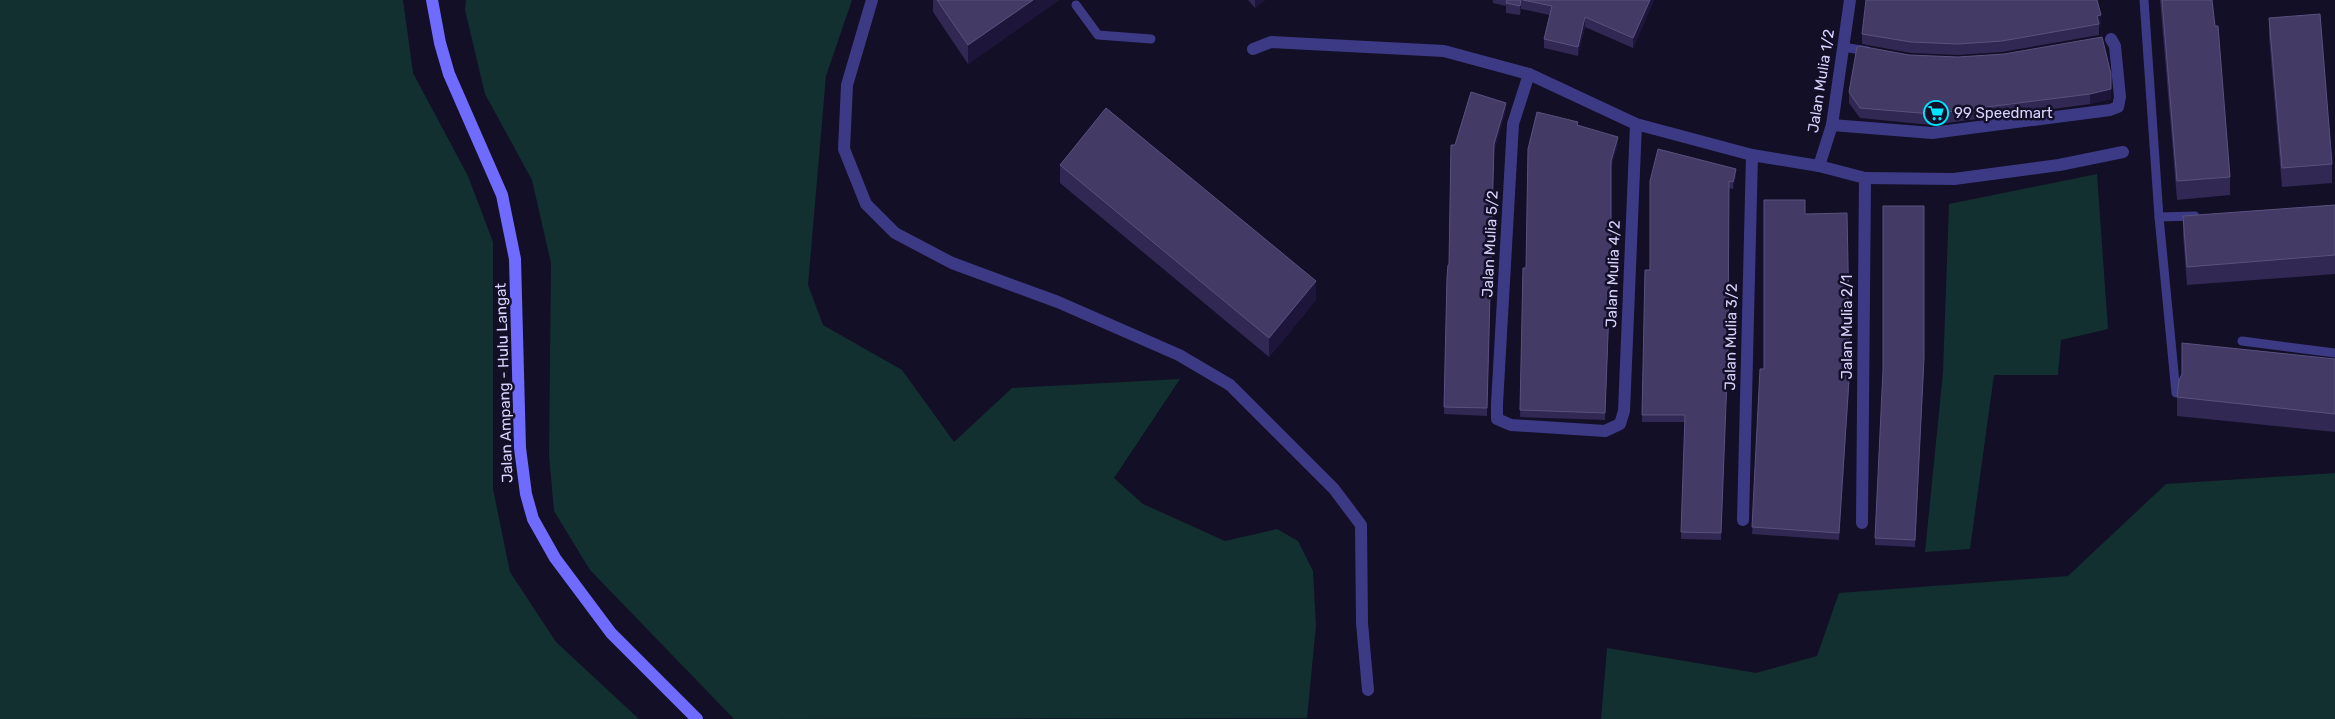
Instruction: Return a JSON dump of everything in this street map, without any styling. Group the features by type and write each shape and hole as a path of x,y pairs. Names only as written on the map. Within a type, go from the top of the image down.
{"street":[{"name":"Jalan Ampang - Hulu Langat","path":"432,0 448,74 502,195 515,259 520,448 526,494 533,519 555,558 611,633 697,719"},
{"path":"872,0 847,85 844,149 866,204 895,233 952,263 1058,302 1170,351 1230,385 1334,489 1361,525 1362,623 1368,690"},
{"name":"Jalan Mulia 1/2","path":"1819,166 1832,125 1850,0"},
{"path":"1832,125 1932,134 2110,110 2118,107 2120,97 2115,46 2108,40"},
{"path":"1253,49 1271,42 1444,51 1529,74 1636,124 1752,155 1819,166 1865,178 1954,179 2059,165 2123,152"},
{"name":"Jalan Mulia 5/2","path":"1529,74 1513,124 1497,418 1511,425 1605,431 1620,424"},
{"name":"Jalan Mulia 4/2","path":"1620,424 1624,411 1636,124"},
{"name":"Jalan Mulia 3/2","path":"1743,520 1752,155"},
{"name":"Jalan Mulia 2/1","path":"1862,523 1865,178"}],"lane":[{"path":"2144,0 2159,217 2176,393"},
{"path":"1076,5 1098,35 1151,40"},
{"path":"1843,47 1872,52"},
{"path":"2159,217 2208,216"},
{"path":"2242,342 2335,353"}],"green space":[{"path":"0,0 403,0 413,73 468,176 493,242 493,489 510,572 556,642 639,719 0,719"},
{"path":"466,0 852,0 826,76 808,285 823,325 902,370 954,442 1012,388 1180,379 1114,478 1143,504 1225,541 1277,529 1298,541 1313,571 1316,626 1307,718 734,719 590,570 554,511 549,455 551,263 532,180 485,94 465,10"},
{"path":"2097,174 2108,329 2061,340 2058,375 1994,375 1970,549 1925,552 1943,372 1949,204"},
{"path":"2335,473 2335,719 1601,719 1607,648 1756,673 1817,656 1839,593 2068,576 2166,484"}],"building":[{"path":"937,0 1033,0 968,45"},
{"path":"1507,0 1521,0 1520,6 1506,3"},
{"path":"1523,0 1650,0 1633,38 1585,17 1578,47 1544,39 1552,6"},
{"path":"1866,0 2097,0 2101,15 2097,16 2099,24 2002,41 1958,44 1911,42 1862,34"},
{"path":"2162,0 2212,0 2215,26 2218,26 2230,177 2177,181"},
{"path":"2320,14 2332,164 2282,168 2269,18"},
{"path":"2102,37 2111,74 2111,89 2090,94 1932,114 1860,108 1849,92 1857,47 1860,46 1909,55 1958,57 2004,54"},
{"path":"1471,92 1506,103 1494,144 1487,408 1444,407 1451,145 1455,145"},
{"path":"1106,108 1316,281 1269,338 1060,165"},
{"path":"1537,112 1578,122 1577,125 1618,137 1611,161 1611,255 1605,413 1520,410 1523,268 1526,268 1528,149"},
{"path":"1658,149 1736,169 1733,182 1729,181 1728,352 1721,533 1681,532 1685,415 1642,415 1645,270 1650,270 1650,181"},
{"path":"1764,200 1805,200 1805,214 1847,213 1850,364 1839,533 1752,527 1760,369 1764,369"},
{"path":"2335,205 2335,255 2187,267 2183,216"},
{"path":"1883,206 1924,206 1924,358 1915,540 1875,538 1883,370"},
{"path":"2182,343 2335,359 2335,414 2177,397 2179,380 2182,374"}],"place":[{"name":"99 Speedmart","path":"1936,113"}]}
